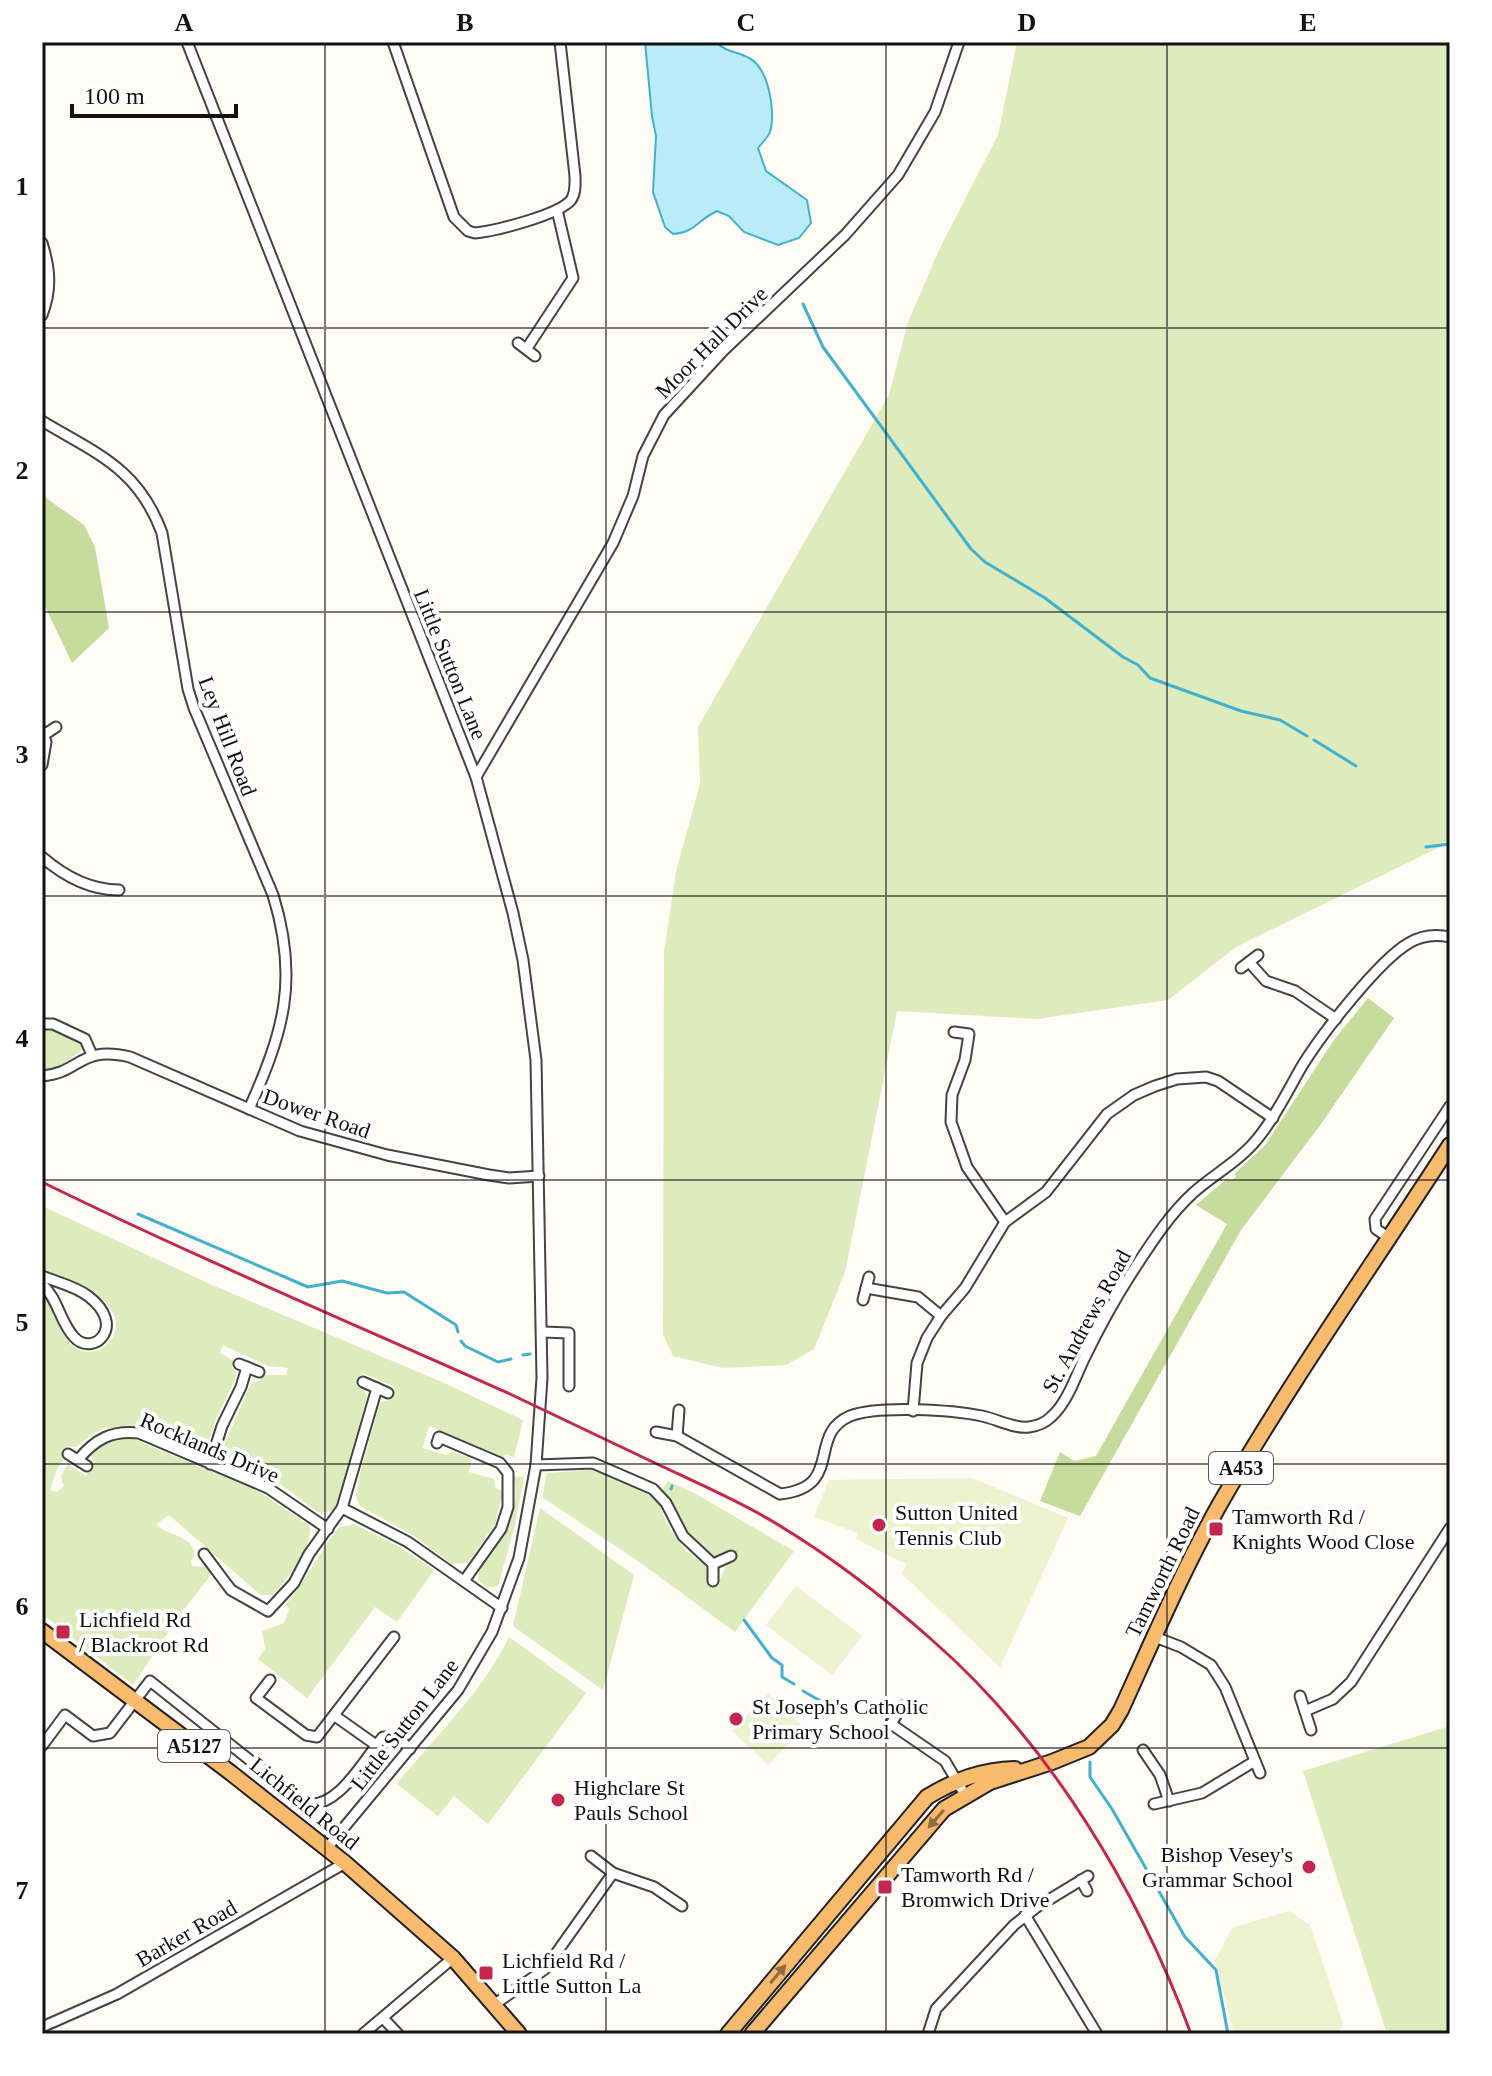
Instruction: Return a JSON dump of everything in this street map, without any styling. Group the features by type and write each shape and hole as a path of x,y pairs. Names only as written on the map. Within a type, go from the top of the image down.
{"main road":[{"name":"Tamworth Road","path":"752,2034 944,1809 990,1782 1075,1754 1100,1738 1121,1710 1186,1568 1220,1504 1301,1369 1450,1145"},
{"name":"Lichfield Road","path":"42,1631 345,1863 453,1958 519,2034"},
{"name":"Tamworth Road","path":"728,2034 927,1797 957,1781 991,1769 1027,1769"}],"street":[{"name":"Little Sutton Lane","path":"187,42 476,777 523,960 536,1060 543,1332 536,1465 519,1558 502,1608 479,1657 458,1690 327,1848"},
{"path":"393,42 454,217 475,233 557,210 570,202 575,185 560,42"},
{"name":"Moor Hall Drive","path":"476,777 613,543 633,496 643,456 664,415 723,351 845,235 898,175 935,112 959,42"},
{"path":"535,356 522,346 573,278 557,210"},
{"path":"42,243 50,273 47,302 42,315"},
{"name":"Ley Hill Road","path":"42,421 115,464 134,481 155,514 162,533 191,698 283,926 287,956 281,1023 267,1068 249,1109"},
{"path":"42,765 46,742 43,733 56,727"},
{"path":"42,857 58,871 107,895 119,890"},
{"name":"St. Andrews Road","path":"656,1432 677,1436 780,1494 808,1487 817,1478 828,1437 842,1420 853,1415 878,1410 972,1414 1020,1427 1031,1427 1051,1417 1067,1394 1107,1312 1166,1221 1197,1190 1244,1154 1273,1118 1304,1064 1336,1019 1398,951 1421,937 1450,937"},
{"path":"1258,955 1245,965 1266,981 1295,991 1336,1019"},
{"path":"42,1024 53,1024 77,1034 85,1039 92,1055"},
{"path":"954,1032 969,1034 965,1060 952,1095 951,1122 967,1167 1005,1222"},
{"name":"Dower Road","path":"42,1076 92,1055 104,1053 130,1057 300,1131 387,1155 489,1175 509,1178 539,1176"},
{"path":"913,1411 917,1363 927,1338 941,1316 965,1288 1005,1222 1046,1192 1107,1114 1134,1095 1155,1086 1177,1079 1206,1077 1218,1081 1273,1118"},
{"path":"1388,1237 1376,1229 1375,1219 1450,1106"},
{"path":"42,1276 88,1296 106,1319 108,1326 103,1337 94,1343 75,1338 58,1305 42,1284"},
{"path":"863,1300 869,1277"},
{"path":"866,1288 918,1297 941,1316"},
{"path":"543,1332 569,1333 569,1386"},
{"path":"210,1464 222,1426 241,1387 243,1365 259,1372"},
{"path":"363,1382 388,1393"},
{"path":"204,1554 231,1590 268,1611 294,1583 309,1554 342,1508 377,1388"},
{"path":"677,1436 679,1410"},
{"name":"Rocklands Drive","path":"87,1466 73,1457 97,1440 125,1431 139,1433 268,1488 328,1529"},
{"path":"437,1443 439,1437 500,1463 508,1473 508,1507 501,1529 464,1581"},
{"path":"536,1465 593,1463 653,1489 666,1503 683,1536 713,1564 713,1581"},
{"path":"342,1508 408,1542 502,1608"},
{"path":"1305,1711 1333,1699 1351,1682 1450,1528"},
{"path":"713,1564 731,1556"},
{"path":"270,1680 256,1698 306,1735 317,1737 394,1637"},
{"path":"1155,1637 1181,1647 1211,1665 1225,1687 1260,1773"},
{"path":"42,1746 65,1715 93,1736 110,1733 150,1681 304,1803 313,1806 336,1796 383,1737 397,1737 410,1749"},
{"path":"1300,1696 1311,1730"},
{"path":"902,1706 891,1724 945,1761 965,1795"},
{"path":"335,1716 376,1745"},
{"path":"1143,1750 1160,1775 1169,1801"},
{"path":"1154,1804 1202,1793 1255,1761"},
{"path":"591,1856 613,1873 654,1887 682,1906"},
{"name":"Barker Road","path":"42,2027 117,1994 345,1863"},
{"path":"495,2004 545,1969 613,1873"},
{"path":"928,2034 936,2009 1025,1915 1084,1878 1087,1891"},
{"path":"1025,1915 1097,2034"},
{"path":"363,2034 453,1958"},
{"path":"383,2018 398,2034"}],"green space":[{"path":"1017,42 1450,42 1450,845 1444,845 1236,947 1168,1000 1037,1019 897,1011 845,1272 814,1349 786,1365 723,1368 673,1356 663,1334 664,952 676,872 700,784 698,727 889,395 908,322 940,248 998,135"},
{"path":"42,495 84,525 95,547 109,628 72,663 42,600"},
{"path":"1368,998 1394,1018 1321,1124 1241,1230 1080,1516 1040,1501 1060,1452 1074,1461 1096,1456 1227,1224 1196,1205 1228,1178 1231,1181 1236,1177 1234,1174 1265,1145 1334,1040"},
{"path":"54,1028 80,1039 83,1049 59,1068 42,1071 42,1029"},
{"path":"42,1206 212,1285 442,1382 523,1420 514,1457 505,1454 504,1457 429,1426 423,1448 446,1455 453,1452 472,1459 469,1472 494,1479 495,1487 503,1492 495,1524 468,1563 452,1564 411,1534 360,1506 356,1496 360,1474 380,1402 389,1400 395,1387 363,1373 357,1386 365,1391 367,1397 332,1511 319,1513 272,1478 270,1480 226,1462 222,1450 251,1383 260,1380 262,1375 286,1375 288,1368 268,1366 223,1345 220,1353 234,1361 232,1366 237,1375 215,1421 208,1444 197,1449 144,1426 139,1429 106,1427 76,1447 68,1446 50,1490 57,1492 64,1486 61,1476 68,1464 86,1476 94,1464 91,1455 99,1447 114,1440 131,1438 258,1491 310,1526 307,1545 298,1563 273,1595 261,1595 169,1515 156,1524 188,1542 195,1553 192,1566 206,1567 213,1572 133,1685 42,1614 42,1295 69,1342 82,1351 91,1352 106,1346 115,1332 116,1324 108,1306 93,1291 42,1271"},
{"path":"591,1467 659,1500 669,1526 682,1545 702,1560 719,1581 728,1562 736,1558 734,1552 714,1556 692,1540 662,1490 668,1481 794,1551 735,1632 635,1559 542,1497 547,1473 590,1470"},
{"path":"513,1476 524,1477 515,1525 498,1586 488,1588 478,1580 478,1575 510,1516 514,1504"},
{"path":"972,1478 1068,1518 1000,1667 902,1574 906,1564 856,1539 858,1533 814,1517 829,1480"},
{"path":"540,1508 634,1575 603,1690 513,1626"},
{"path":"354,1524 396,1545 434,1570 397,1622 375,1607 307,1698 258,1659 265,1649 262,1631 284,1623 289,1610 286,1604 338,1528"},
{"path":"796,1586 862,1636 832,1675 766,1625"},
{"path":"509,1637 586,1693 488,1824 454,1796 438,1816 397,1784 472,1695"},
{"path":"768,1694 804,1728 768,1765 732,1731"},
{"path":"1450,1726 1450,2033 1387,2034 1303,1771"},
{"path":"1289,1911 1310,1925 1343,2024 1338,2034 1234,2034 1215,1961 1232,1928"}],"water":[{"path":"645,42 716,42 756,63 766,81 772,114 770,132 758,148 766,171 807,200 811,223 799,238 778,245 744,232 729,216 717,211 681,233 673,234 665,227 653,192 656,136"}],"waterway":[{"path":"803,304 823,347 971,549 985,562 1045,598 1138,665 1150,678 1241,711 1280,720 1307,736"},
{"path":"1314,740 1356,766"},
{"path":"1426,847 1450,844"},
{"path":"138,1214 308,1287 342,1281 387,1293 404,1292 456,1325 458,1332"},
{"path":"461,1341 498,1362 511,1359"},
{"path":"523,1355 530,1354"},
{"path":"744,1620 772,1658 782,1665 782,1677 794,1684"},
{"path":"803,1691 831,1707"},
{"path":"1090,1762 1090,1777 1112,1809 1185,1937 1216,1970 1228,2034"}],"railway":[{"path":"42,1182 216,1264 510,1394 721,1494 804,1541 870,1588 975,1680 1051,1772 1086,1821 1117,1873 1145,1926 1191,2034"}],"place":[{"name":"Sutton United Tennis Club","path":"879,1525"},
{"name":"Tamworth Rd / Knights Wood Close","path":"1216,1529"},
{"name":"Lichfield Rd / Blackroot Rd","path":"63,1632"},
{"name":"St Joseph's Catholic Primary School","path":"736,1719"},
{"name":"Highclare St Pauls School","path":"558,1800"},
{"name":"Bishop Vesey's Grammar School","path":"1309,1867"},
{"name":"Tamworth Rd / Bromwich Drive","path":"885,1887"},
{"name":"Lichfield Rd / Little Sutton La","path":"486,1973"}]}
